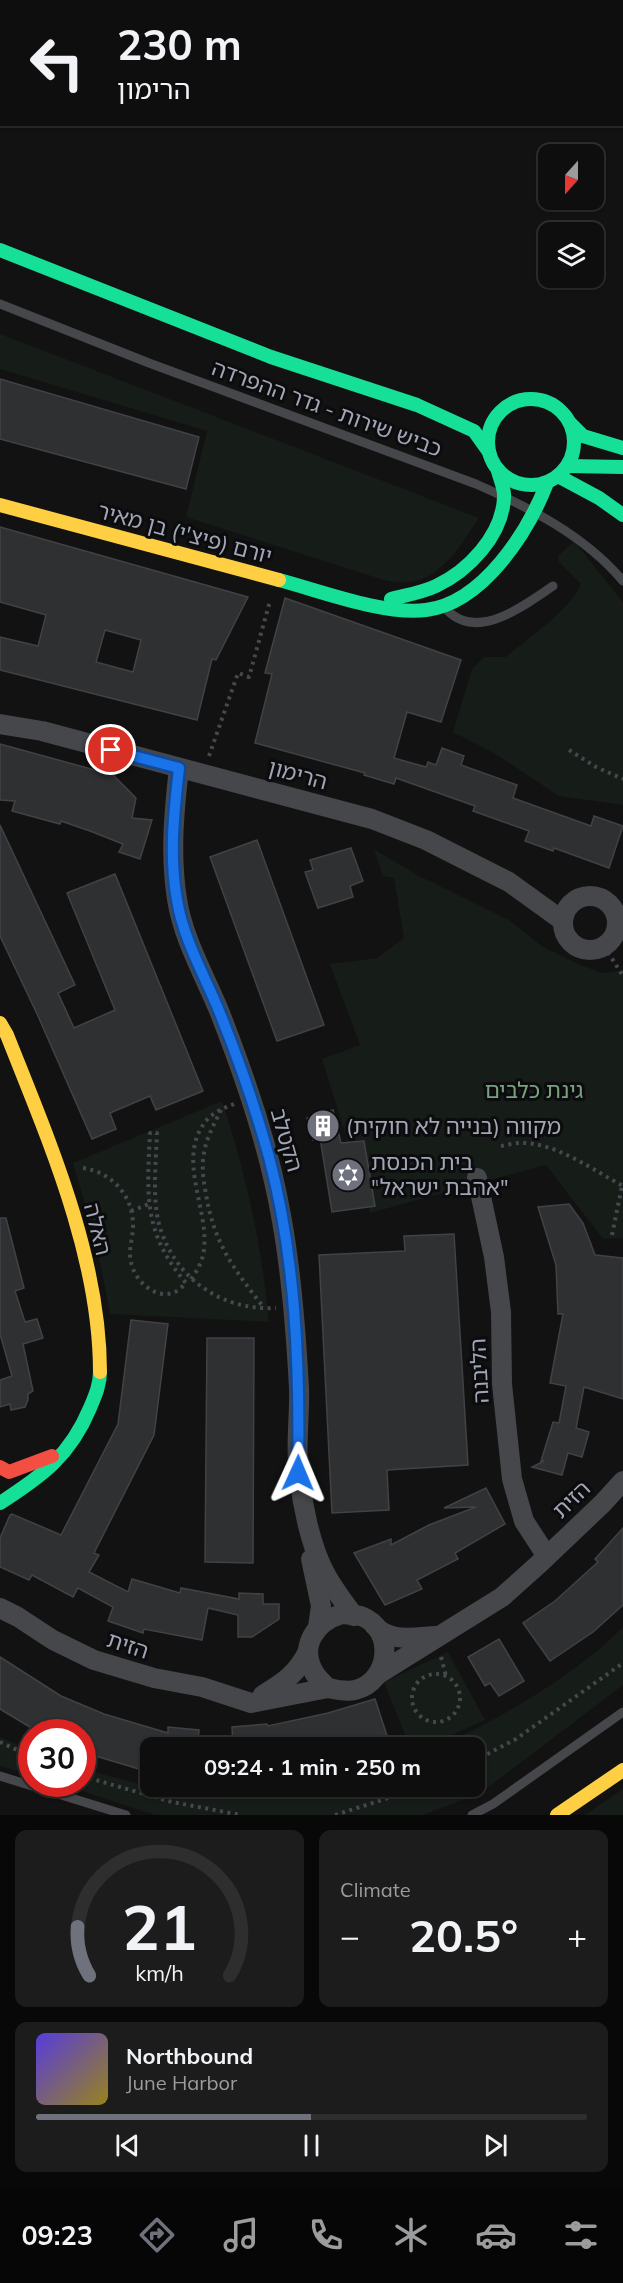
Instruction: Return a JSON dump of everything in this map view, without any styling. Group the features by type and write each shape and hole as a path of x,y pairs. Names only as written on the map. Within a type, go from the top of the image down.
{"street":[{"path":"0,250 271,357 417,405 474,431 489,452 498,471 520,484 533,485 552,479 568,466 574,453 575,438 571,424"},
{"path":"489,452 489,434 496,417 505,407 529,398 554,405 564,413 583,436 623,448"},
{"path":"417,405 487,418 496,417"},
{"path":"568,466 623,467"},
{"name":"יורם (פיצ'י) בן מאיר","path":"359,601 390,599 423,591 445,582 464,568 483,547 496,524 504,496 498,471"},
{"path":"552,479 600,498 623,515"},
{"name":"יורם (פיצ'י) בן מאיר","path":"0,505 276,580 359,601 414,610 435,609 454,602 493,572 535,511 552,479"},
{"name":"הרימון","path":"0,724 42,731 372,819 426,840 509,882 563,921"},
{"name":"הקטלב","path":"179,768 173,822 177,901 186,936 237,1057 250,1096 269,1157 282,1220 293,1307 300,1407 298,1473 311,1536 323,1569 363,1619"},
{"path":"598,897 606,902 616,915 615,933 604,946 586,949 577,946 568,938 564,930 563,921 571,904 580,898 598,897"},
{"name":"האלה","path":"0,1023 7,1035 58,1164 95,1304 100,1348 100,1383 85,1420 67,1450 31,1483 0,1503"},
{"name":"הליבנה","path":"477,1178 494,1257 501,1312 502,1384 512,1479 524,1521 546,1555"},
{"path":"0,1467 9,1472 67,1450"},
{"name":"הזית","path":"380,1673 502,1597 603,1503 623,1481"},
{"name":"הקטלב","path":"311,1536 309,1552 321,1606 318,1627"},
{"name":"הזית","path":"0,1608 53,1640 94,1660 154,1678 202,1686 251,1703"},
{"path":"342,1614 363,1619 383,1639 386,1652 380,1673 367,1686 354,1690 328,1688 251,1703 288,1680 301,1667 311,1638 318,1627 329,1618 342,1614"},
{"name":"הזית","path":"363,1619 382,1634 398,1637 436,1636"},
{"path":"308,1651 309,1662 315,1674 328,1688"},
{"path":"557,1815 623,1770"}],"lane":[{"name":"כביש שירות - גדר ההפרדה","path":"0,304 149,363 504,496 535,511 567,531 623,581"},
{"path":"433,587 453,616 474,622 489,621 508,615 553,586"},
{"path":"472,1815 493,1804 623,1712"},
{"path":"0,1776 126,1815"}],"path":[{"path":"202,773 238,673 249,677 276,580"},
{"path":"569,750 596,767 623,779"},
{"path":"604,946 623,976"},
{"path":"191,1279 201,1262 205,1248 194,1179 196,1144 206,1120 250,1096"},
{"path":"221,1110 205,1149 202,1174 209,1216 216,1237 240,1278 264,1309"},
{"path":"58,1164 92,1169 116,1182 131,1212 133,1226 129,1247 136,1276 153,1291 167,1294 176,1292 186,1283 170,1265 158,1242 152,1225 149,1204 150,1133 157,1133 156,1174 159,1224 176,1261 191,1279 212,1294 237,1306 264,1309 293,1307"},
{"path":"501,1146 519,1142 541,1146 586,1165 623,1186 612,1235"},
{"path":"131,1212 149,1204"},
{"path":"485,1755 516,1739 623,1664"},
{"path":"430,1675 446,1677 457,1687 460,1694 458,1709 453,1715 440,1722 425,1719 414,1708 413,1700 417,1684 430,1675"},
{"path":"0,1742 18,1750"},
{"path":"96,1780 172,1802 241,1815"},
{"path":"334,1815 391,1797"}],"green space":[{"path":"0,334 479,518 459,548 442,566 422,579 405,582 387,581 186,517 207,431 0,369"},
{"path":"574,541 623,602 623,805 559,796 494,753 453,732 472,669 484,657 506,657 548,623 577,593 581,584 559,562 558,556"},
{"name":"גינת כלבים","path":"374,849 417,875 509,920 543,947 601,973 623,970 623,1238 603,1239 546,1165 370,1213 322,1059 360,1045 330,964 377,958 404,938 394,878 383,876"},
{"path":"222,1101 252,1210 269,1322 110,1314 97,1246 73,1163"},
{"path":"623,1627 623,1685 485,1790 485,1737 459,1737 560,1679"},
{"path":"448,1652 485,1720 448,1737 406,1737 384,1682"},
{"path":"0,1737 18,1745 18,1771 0,1766"},
{"path":"96,1772 140,1784 140,1797 469,1797 423,1815 155,1815 96,1796"},
{"path":"623,1789 623,1815 585,1815"}],"building":[{"path":"0,379 199,437 186,489 0,439"},
{"path":"0,527 248,597 216,660 212,659 197,720 0,670 0,637 38,646 46,615 0,602","holes":["105,630 141,640 133,672 96,662"]},
{"path":"285,598 461,660 441,722 407,712 394,758 426,767 428,762 436,765 442,748 464,756 461,765 517,785 513,798 591,826 594,816 623,826 609,868 554,848 553,851 525,841 529,831 473,811 475,806 396,778 394,784 364,775 365,773 255,743 272,674 265,673"},
{"path":"0,744 113,775 136,798 132,818 152,820 140,859 119,852 123,844 90,831 61,821 60,824 12,811 15,801 0,800"},
{"path":"0,825 75,985 58,993 74,1028 115,1010 67,893 115,874 203,1091 156,1110 150,1096 110,1113 116,1129 92,1139 0,936"},
{"path":"257,840 324,1025 277,1041 210,857"},
{"path":"351,848 363,881 350,886 353,897 318,908 305,872 313,870 310,860"},
{"name":"בית הכנסת \"אהבת ישראל\"","path":"333,1110 341,1143 364,1141 375,1206 332,1212 320,1138 313,1140 307,1118"},
{"path":"569,1204 583,1223 595,1255 623,1258 623,1399 584,1387 576,1428 589,1432 582,1457 568,1453 562,1475 532,1467 544,1461 541,1461 553,1422 559,1423 566,1386 550,1383 563,1314 558,1314 556,1265 538,1207"},
{"path":"0,1218 6,1218 24,1288 15,1291 25,1322 37,1319 43,1338 23,1344 33,1391 28,1394 25,1407 11,1410 10,1404 0,1407 0,1380 12,1376 0,1334"},
{"path":"454,1234 468,1465 387,1470 389,1510 332,1513 319,1255 405,1251 404,1236"},
{"path":"131,1320 168,1324 154,1435 94,1553 99,1555 89,1572 128,1592 132,1579 180,1593 181,1588 239,1599 239,1593 263,1594 263,1604 279,1604 279,1619 252,1637 238,1637 238,1615 208,1608 202,1640 144,1629 143,1633 108,1621 113,1607 78,1588 73,1597 32,1575 29,1580 0,1567 0,1538 10,1515 61,1535 118,1424"},
{"path":"207,1338 254,1338 253,1563 205,1562"},
{"path":"486,1488 505,1524 455,1553 458,1559 417,1580 422,1589 385,1605 354,1553 391,1539 391,1545 429,1525 476,1507 444,1508"},
{"path":"623,1528 623,1605 593,1632 550,1661 523,1623 555,1601 598,1562 595,1559"},
{"path":"499,1639 524,1681 499,1696 490,1683 485,1686 468,1657"},
{"path":"0,1657 61,1696 104,1714 168,1733 168,1727 199,1730 198,1737 140,1737 139,1769 96,1756 96,1719 18,1720 0,1709"},
{"path":"375,1699 387,1737 232,1737 232,1727 267,1724 268,1726 328,1713"}],"traffic: fast":[{"path":"0,250 271,357 417,405 474,431 489,452"},
{"path":"531,399 548,402 562,411 571,425 574,442 571,459 562,473 548,482 531,485 514,482 500,473 491,459 488,442 491,425 500,411 514,402 531,399"},
{"path":"571,424 583,436 623,448"},
{"path":"568,466 623,467"},
{"path":"391,599 436,586 460,571 481,551 490,539 502,512 504,495 498,471"},
{"path":"558,476 599,498 623,515"},
{"path":"279,580 352,601 391,609 426,610 447,605 484,580 501,562 528,523 547,483"},
{"path":"0,1503 42,1474 64,1452 90,1408 98,1386 100,1372"}],"traffic: slow":[{"path":"0,505 279,580"},
{"path":"0,1023 7,1035 55,1158 82,1243 98,1329 100,1372"},
{"path":"557,1815 623,1770"}],"traffic: jam":[{"path":"0,1467 9,1472 52,1456"}],"place":[{"name":"מקווה (בנייה לא חוקית)","path":"323,1126"},
{"name":"בית הכנסת \"אהבת ישראל\"","path":"348,1175"}],"route":[{"path":"111,750 179,768 173,822 177,901 186,936 237,1057 269,1157 282,1220 297,1342 300,1407 298,1473"}]}
